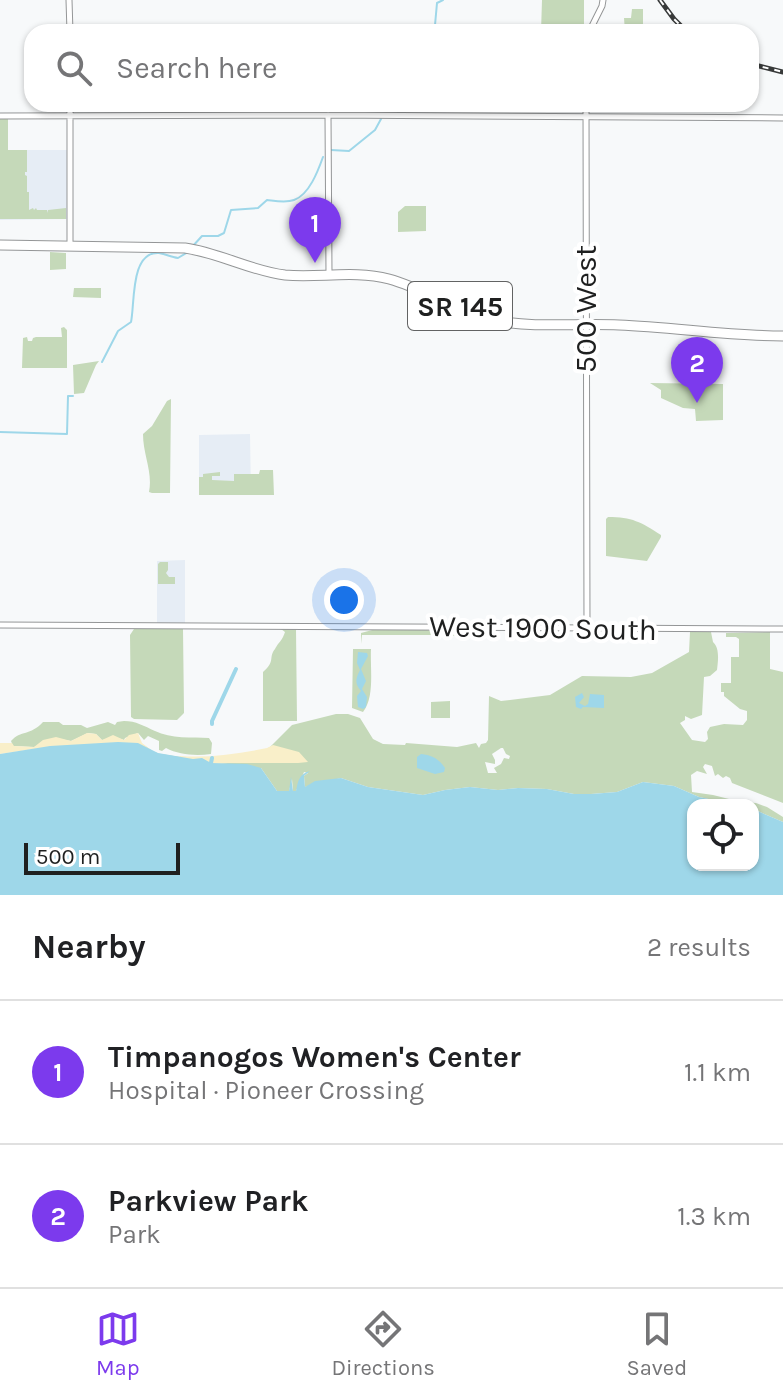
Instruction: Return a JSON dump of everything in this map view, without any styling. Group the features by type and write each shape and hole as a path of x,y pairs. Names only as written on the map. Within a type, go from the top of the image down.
{"highway":[{"name":"SR 145","path":"0,243 171,243 278,270 386,278 469,313 498,321 531,324 586,322 757,336 783,334"}],"street":[{"path":"69,0 70,24"},
{"path":"593,24 603,0"},
{"path":"68,243 70,112"},
{"path":"326,274 328,115"},
{"path":"0,116 783,118"},
{"name":"500 West","path":"586,116 587,628"},
{"name":"West 1900 South","path":"0,625 783,629"}],"shaded area":[{"path":"0,150 67,150 67,219 0,220"},
{"path":"250,434 251,495 199,495 199,435"},
{"path":"185,560 185,625 157,625 157,561"}],"green space":[{"path":"542,0 584,0 584,24 541,24"},
{"path":"632,9 643,9 643,24 624,24 624,18 631,18"},
{"path":"0,119 8,119 8,150 27,150 25,175 29,210 36,208 48,213 48,210 66,208 66,219 0,219"},
{"path":"405,206 426,206 426,231 398,232 398,212"},
{"path":"50,252 66,253 66,269 50,270"},
{"path":"74,288 101,288 101,298 73,297"},
{"path":"61,328 67,330 67,368 22,368 23,338 32,341 36,337 62,337"},
{"path":"99,361 84,393 74,394 73,365"},
{"path":"650,383 723,384 723,420 696,421 695,409 683,408 661,398 661,390"},
{"path":"171,399 170,493 152,493 149,492 150,477 143,434"},
{"path":"260,470 273,470 274,495 199,495 199,477 203,474 220,472 220,476 212,476 212,480 234,481 234,474 259,474"},
{"path":"608,517 636,521 661,535 647,561 606,556"},
{"path":"160,562 168,562 166,573 169,577 175,577 175,584 158,584"},
{"path":"134,629 183,629 184,713 177,720 131,717 130,635"},
{"path":"281,629 296,629 297,721 263,721 263,672 284,636 285,632"},
{"path":"376,629 427,630 438,632 438,635 362,635 361,644 361,633"},
{"path":"489,630 489,636 444,636 444,632"},
{"path":"690,632 711,632 718,651 717,670 704,677 702,715 691,719 685,716 680,723 692,740 705,742 710,727 743,725 747,720 747,711 740,709 721,692 721,683 731,683 731,657 739,657 739,639 726,637 726,633 770,632 770,669 783,672 783,803 732,783 726,776 715,776 712,766 705,764 703,767 707,774 697,771 691,775 692,792 729,799 709,799 674,786 643,782 617,792 591,794 547,789 470,787 423,795 368,787 341,778 305,787 304,776 308,773 304,772 296,791 293,791 292,779 289,791 277,791 261,768 222,771 161,754 193,759 260,753 292,725 336,714 360,718 373,739 383,744 457,747 476,743 479,748 488,740 489,696 501,701 550,695 582,676 631,677 652,673 689,652","holes":["501,748 510,756 509,759 504,758 494,768 497,773 488,773 485,762 495,764 492,754"]},
{"path":"353,649 371,649 371,690 363,712 352,708"},
{"path":"450,701 450,718 431,718 431,702"},
{"path":"124,721 161,734 209,738 211,754 188,754 166,748 162,751 159,750 159,741 148,736 144,740 138,733 124,740 102,740 96,734 88,733 71,741 60,739 34,747 13,746 11,741 43,722 87,728"},
{"path":"118,742 144,745 153,752"},
{"path":"759,804 783,817 783,822 759,812"}],"sand":[{"path":"87,733 96,734 102,740 113,735 124,740 138,733 142,743 155,753 103,744 0,754 0,743 34,747 43,740 56,737 71,741"},
{"path":"273,745 299,752 308,762 228,763 202,767 175,761 180,756 224,755"}],"water":[{"path":"358,652 367,653 368,656 361,669 366,681 362,689 367,697 363,709 358,707 357,696 361,691 357,683 360,670"},
{"path":"582,693 584,697 579,703 585,706 590,694 604,695 604,708 576,707 575,697"},
{"path":"138,743 158,753 202,758 211,763 247,764 261,768 277,791 289,791 291,777 293,791 296,791 301,776 310,771 304,776 305,787 315,781 341,778 368,787 423,795 470,787 547,789 591,794 617,792 643,782 674,786 709,799 687,799 687,871 759,871 759,812 783,822 783,895 0,895 0,754 50,746"},
{"path":"421,754 438,760 445,768 444,772 435,774 417,768 417,757"}],"waterway":[{"path":"435,24 437,3 443,0"},
{"path":"331,150 349,151 375,130 381,119"},
{"path":"192,247 202,236 224,233 231,210 258,208 267,200 288,201 299,197 312,182 323,157"},
{"path":"102,362 118,331 131,322 138,269 143,260 159,253 178,258 188,252"},
{"path":"0,432 67,434 68,396 73,396"},
{"path":"212,724 236,669"},
{"path":"211,763 212,758"}],"railway":[{"path":"660,0 679,24"},
{"path":"759,66 783,72"}],"place":[{"name":"Timpanogos Women's Center","path":"315,263"},
{"name":"Parkview Park","path":"697,403"}]}
